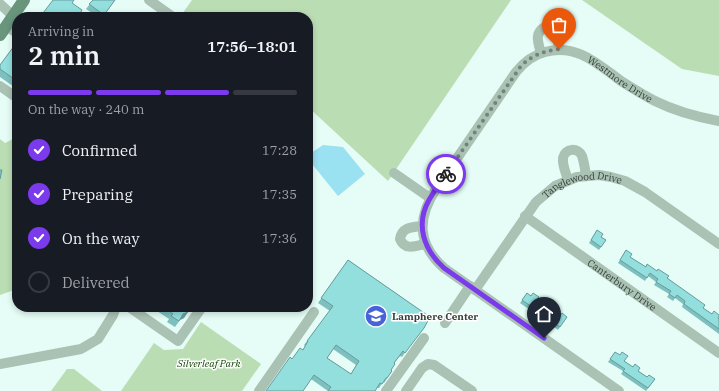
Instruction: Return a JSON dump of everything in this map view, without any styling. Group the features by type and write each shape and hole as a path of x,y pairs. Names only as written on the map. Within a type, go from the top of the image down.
{"main road":[{"path":"16,12 24,0"},
{"path":"3,30 12,17"}],"street":[{"path":"149,0 166,12"},
{"path":"0,4 12,15"},
{"path":"540,53 538,35 539,32 545,27 554,29 557,34 559,49"},
{"name":"Westmore Drive","path":"422,226 425,208 430,198 516,72 527,60 540,53 559,49 568,50 584,56 656,102 684,113 719,121"},
{"path":"0,86 12,94"},
{"path":"568,180 563,160 565,154 570,150 581,154 586,175"},
{"path":"394,173 430,198"},
{"name":"Tanglewood Drive","path":"445,323 536,202 555,186 568,180 586,175 599,175 611,177 635,186 719,244"},
{"name":"Canterbury Drive","path":"525,216 719,352"},
{"path":"425,244 408,247 404,246 400,239 402,233 407,228 422,226 425,244 435,260 444,268 619,391"},
{"path":"0,364 81,349 98,339 114,312"},
{"path":"136,312 178,341 198,312"},
{"path":"259,391 314,312"},
{"path":"386,391 424,338"},
{"path":"412,356 426,365 434,364 472,391"},
{"path":"406,391 426,365"}],"green space":[{"path":"192,0 511,0 388,181 313,112 313,12 184,12"},
{"path":"582,0 719,0 719,76 682,69"},
{"path":"0,139 5,143 12,140 12,291 0,295"},
{"name":"Silverleaf Park","path":"201,322 261,364 242,391 121,391 154,343 164,350 183,349"},
{"path":"67,369 74,369 102,391 51,391"}],"water":[{"path":"323,145 343,147 365,174 338,196 313,165 313,152"}],"building":[{"path":"53,0 74,0 72,3 82,10 81,12 44,12"},
{"path":"93,0 115,0 106,12 100,12 89,4"},
{"path":"12,49 12,77 0,69 0,65"},
{"path":"597,230 603,234 601,237 606,240 601,247 591,240"},
{"path":"626,250 632,254 630,257 646,267 647,264 657,271 658,269 669,276 667,278 705,305 703,308 712,314 714,311 719,315 719,329 684,304 685,301 677,295 675,298 669,294 671,291 656,282 658,279 650,273 647,278 620,260"},
{"path":"348,260 430,317 424,328 405,353 403,351 394,363 395,364 391,370 392,371 387,378 382,384 380,383 375,391 328,391 331,387 314,375 303,391 266,391 290,357 292,359 300,348 303,350 307,341 333,306 321,298","holes":["336,345 359,361 351,374 327,358"]},
{"path":"527,293 531,296 533,293 539,297 532,307 522,300"},
{"path":"170,312 188,312 183,314 179,321 171,316 173,314"},
{"path":"555,312 560,316 562,313 567,317 560,327 550,319"},
{"path":"615,352 620,355 622,352 628,356 624,361 633,367 635,364 640,368 638,371 647,377 649,375 655,379 648,388 623,371 625,369 610,359"}],"way so far":[{"path":"446,174 521,66 533,56 550,50 559,49"}],"place":[{"name":"Lamphere Center","path":"376,316"}],"route":[{"path":"446,174 428,201 423,218 423,235 425,244 431,255 444,268 544,338"}]}
